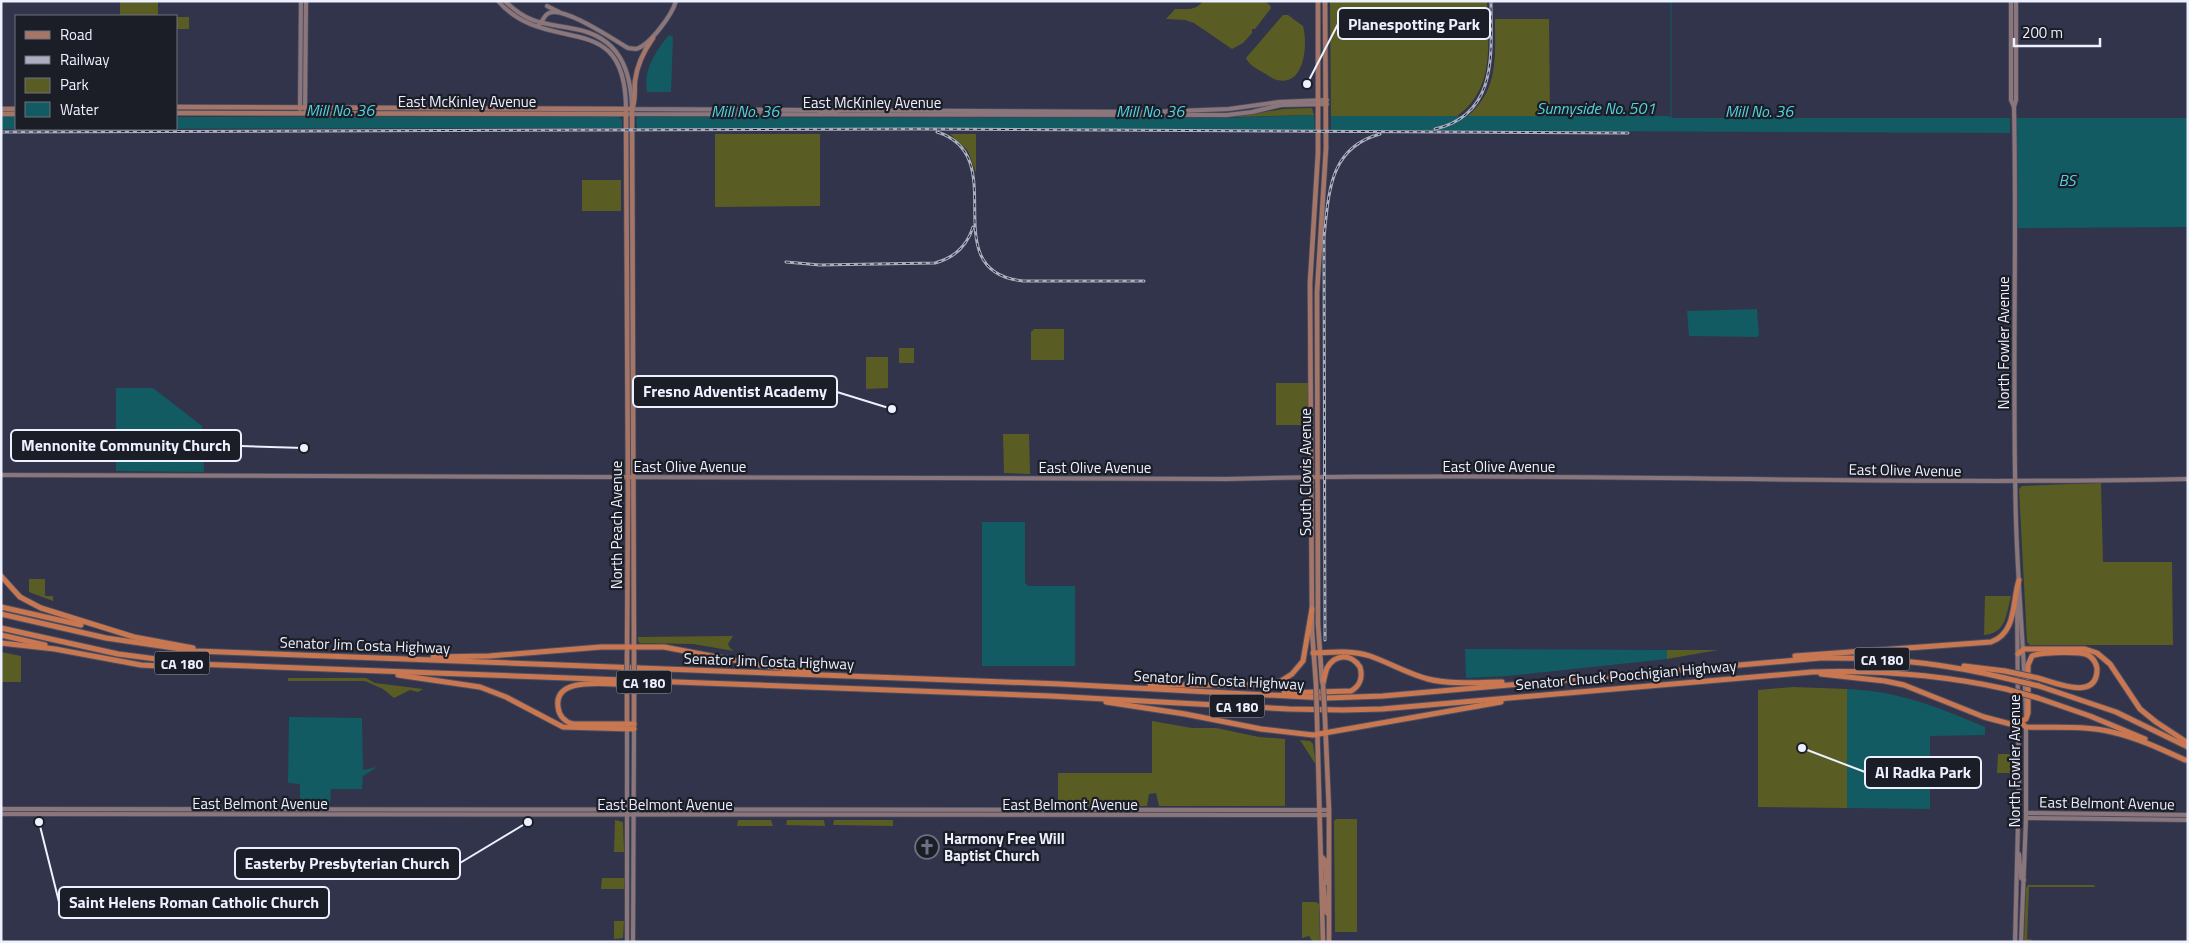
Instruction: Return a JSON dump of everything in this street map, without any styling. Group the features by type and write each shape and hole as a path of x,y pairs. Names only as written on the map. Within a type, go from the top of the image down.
{"highway":[{"path":"1,576 13,590 30,604 120,634"},
{"path":"1758,662 1804,654 1991,642 2002,636 2008,628 2018,580"},
{"path":"1,607 187,647 266,654"},
{"path":"1102,686 1258,685 1281,681 1292,674 1303,661 1312,609"},
{"name":"Senator Jim Costa Highway","path":"1,614 106,638 157,647 266,654 1102,686 1317,698 1366,697 1540,682"},
{"name":"Senator Jim Costa Highway","path":"1,628 140,658 187,664 1050,696"},
{"path":"1,635 132,664 158,667 243,666"},
{"path":"1,643 76,652"},
{"path":"366,658 489,656 584,648 634,647 680,649 765,666 847,676"},
{"path":"2018,654 2024,649 2085,649 2101,655 2110,664 2140,709 2188,745"},
{"path":"1313,653 1348,652 1365,655 1418,676 1443,681 1540,682"},
{"path":"1939,664 2005,671 2038,678 2081,688 2090,685 2094,681 2097,668 2090,657 2082,654 2040,653 2032,656 2028,665 2028,713 2023,723"},
{"path":"1238,694 1351,691 1361,680 1362,673 1358,664 1348,657 1338,658 1327,669 1323,684"},
{"name":"Senator Chuck Poochigian Highway","path":"1540,682 1758,662 1835,658 1888,659 1939,664 2039,686 2116,712 2188,745"},
{"path":"366,670 480,687 506,697 563,727 634,727"},
{"name":"Senator Chuck Poochigian Highway","path":"1050,696 1343,710 1793,673 1852,671 1917,674 1964,680 2038,698 2129,732 2186,761"},
{"path":"1793,673 1875,680 1904,685 1984,717 2014,725 2023,723 2111,732 2142,741 2186,761"},
{"path":"627,727 570,723 564,720 559,712 558,703 560,696 566,689 577,685 725,684"},
{"path":"1050,696 1184,714 1270,731 1318,735 1424,714 1542,695"},
{"path":"2018,714 2023,723"}],"main road":[{"path":"301,1 302,110"},
{"path":"302,110 306,1"},
{"path":"498,1 516,17 535,27 551,32 581,36 605,49 616,61 623,76 629,111"},
{"path":"505,1 522,15 541,24 587,32 598,37 612,48 622,62 629,78 629,111"},
{"path":"629,111 634,103 638,65 652,38 672,11 674,1"},
{"name":"South Clovis Avenue","path":"1318,1 1318,127 1310,283 1311,477 1313,653 1318,735 1323,942"},
{"name":"South Clovis Avenue","path":"1325,1 1327,128 1317,280 1318,624 1326,734 1329,812 1329,942"},
{"name":"North Fowler Avenue","path":"2011,1 2012,100 2014,107"},
{"name":"North Fowler Avenue","path":"2016,1 2016,100 2014,107 2014,129 2018,714"},
{"path":"547,6 631,49 641,48 652,38"},
{"path":"2011,7 2014,37 2016,38"},
{"path":"535,27 541,24 545,16 550,13 566,15"},
{"name":"East McKinley Avenue","path":"178,113 414,108 548,108 848,115 1152,112 1247,108 1279,102 1327,102"},
{"name":"East McKinley Avenue","path":"178,107 380,113 891,110 914,113 1211,115 1247,113 1287,104 1318,102"},
{"path":"178,113 209,110 213,107"},
{"path":"380,113 411,110 414,108"},
{"path":"507,113 543,111 548,108"},
{"path":"1211,115 1245,110 1247,108"},
{"path":"809,115 844,110"},
{"path":"848,115 852,112 891,110"},
{"name":"North Peach Avenue","path":"627,942 627,647 631,594 631,477 626,240 626,120 629,111"},
{"name":"North Peach Avenue","path":"629,111 632,123 633,392 628,578 634,611 635,815 633,942"},
{"path":"1,112 15,112"},
{"path":"626,240 629,267 633,272"},
{"path":"627,273 633,304"},
{"path":"628,360 630,387 633,392"},
{"name":"East Olive Avenue","path":"1,475 1182,479 1670,477 2015,482 2188,479"},
{"path":"1312,580 1315,582 1318,624"},
{"name":"North Fowler Avenue","path":"2015,942 2024,649 2018,580"},
{"name":"North Fowler Avenue","path":"2021,942 2026,818 2023,723"},
{"name":"East Belmont Avenue","path":"1,809 1329,812"},
{"name":"East Belmont Avenue","path":"1,814 635,815 1320,812"},
{"name":"East Belmont Avenue","path":"2026,813 2188,815"},
{"name":"East Belmont Avenue","path":"2026,818 2188,820"},
{"path":"2018,849 2021,878 2024,880"},
{"path":"1321,856 1325,860 1325,878 1329,891"},
{"path":"628,870 630,894 633,899"},
{"path":"1322,875 1326,888 1326,912 1329,915"}],"green space":[{"path":"120,1 158,1 158,15 120,15"},
{"path":"1203,1 1264,1 1271,8 1255,29 1252,29 1252,33 1243,43 1232,49 1194,23 1185,20 1166,19 1175,9 1194,8"},
{"path":"1330,1 1487,1 1487,65 1478,93 1469,106 1456,117 1331,116"},
{"path":"1283,15 1288,15 1303,26 1305,43 1299,71 1294,77 1286,80 1277,80 1254,67 1246,58"},
{"path":"178,17 189,17 189,29 178,29"},
{"path":"1495,19 1549,19 1550,117 1467,117 1485,95 1490,84 1495,60"},
{"path":"1312,108 1314,115 1235,117 1283,109"},
{"path":"715,134 820,134 820,206 715,207"},
{"path":"950,134 976,134 976,173 968,151"},
{"path":"582,180 621,180 621,211 582,211"},
{"path":"1034,329 1064,329 1064,360 1031,360 1031,332"},
{"path":"899,348 914,348 914,363 899,363"},
{"path":"866,357 888,357 888,388 866,389"},
{"path":"1276,383 1308,383 1308,425 1276,425"},
{"path":"1003,434 1029,434 1030,474 1004,473"},
{"path":"2101,483 2103,562 2172,562 2173,645 2030,645 2027,642 2019,489 2022,486"},
{"path":"29,579 45,579 45,596 53,596 53,601 29,592"},
{"path":"1985,596 2011,596 2001,627 1997,631 1984,635"},
{"path":"733,636 728,644 734,651 693,644 640,643 638,641 638,637"},
{"path":"1667,650 1718,650 1667,659"},
{"path":"1,652 21,656 21,682 1,682"},
{"path":"288,678 366,678 375,683 423,689 418,692 410,690 394,698 383,689 365,681 288,681"},
{"path":"1793,687 1847,689 1847,808 1758,807 1758,690"},
{"path":"1152,721 1192,728 1216,728 1259,737 1285,739 1285,806 1159,806 1156,793 1149,794 1147,806 1058,806 1058,773 1152,773"},
{"path":"1300,740 1310,741 1313,744 1316,765"},
{"path":"1998,754 2014,754 2015,773 1997,773"},
{"path":"1336,819 1357,819 1357,932 1335,932 1334,821"},
{"path":"615,820 623,822 624,852 614,852"},
{"path":"738,820 771,820 773,826 737,826"},
{"path":"787,820 824,820 825,826 786,825"},
{"path":"834,820 893,820 893,826 833,825"},
{"path":"602,878 625,878 624,889 601,889"},
{"path":"2028,885 2094,885 2095,887 2029,887 2027,939 2034,940 2024,942 2026,888"},
{"path":"1302,902 1316,902 1319,904 1320,942 1313,942 1309,936 1302,938"},
{"path":"614,921 624,921 623,938 614,939"}],"water":[{"path":"669,35 673,37 671,92 647,92 647,76 651,62"},
{"path":"1314,115 1315,130 637,129 636,119 638,117 1221,118"},
{"path":"1331,116 2010,118 2010,133 1331,130"},
{"path":"1,117 15,117 15,129 1,129"},
{"path":"178,117 619,117 622,120 622,128 178,129"},
{"name":"BS","path":"2017,118 2188,118 2188,227 2018,228"},
{"path":"1757,309 1759,335 1757,337 1689,336 1687,311"},
{"path":"116,388 153,388 202,426 204,472 116,471"},
{"path":"982,522 1025,522 1025,583 1028,586 1075,586 1075,666 982,666"},
{"path":"1465,649 1667,650 1667,659 1507,676 1466,678"},
{"path":"1847,689 1884,693 1918,701 1985,727 1985,735 1930,736 1930,809 1847,808"},
{"path":"289,717 362,718 363,770 377,767 363,776 362,789 331,789 330,806 300,806 300,784 288,783"}],"waterway":[{"name":"Sunnyside No. 501","path":"1671,1 1671,118"}],"railway":[{"path":"1435,129 1456,121 1471,110 1481,95 1487,78 1490,60 1491,1"},
{"path":"1,132 917,129 1628,133"},
{"path":"937,132 959,145 970,164 974,187 976,236 982,257 996,273 1023,281 1144,281"},
{"path":"1325,640 1324,237 1330,188 1341,161 1350,150 1363,141 1380,134"},
{"path":"786,262 820,265 935,263 948,258 959,250 967,240 973,227"}],"place":[{"name":"Planespotting Park","path":"1307,84"},
{"name":"Fresno Adventist Academy","path":"892,409"},
{"name":"Mennonite Community Church","path":"304,448"},
{"name":"Al Radka Park","path":"1802,748"},
{"name":"Saint Helens Roman Catholic Church","path":"39,822"},
{"name":"Easterby Presbyterian Church","path":"528,822"},
{"name":"Harmony Free Will Baptist Church","path":"927,847"}],"water label":[{"name":"Mill No. 36","path":"340,110"},
{"name":"Mill No. 36","path":"745,111"},
{"name":"Mill No. 36","path":"1150,111"},
{"name":"Mill No. 36","path":"1759,111"}]}
